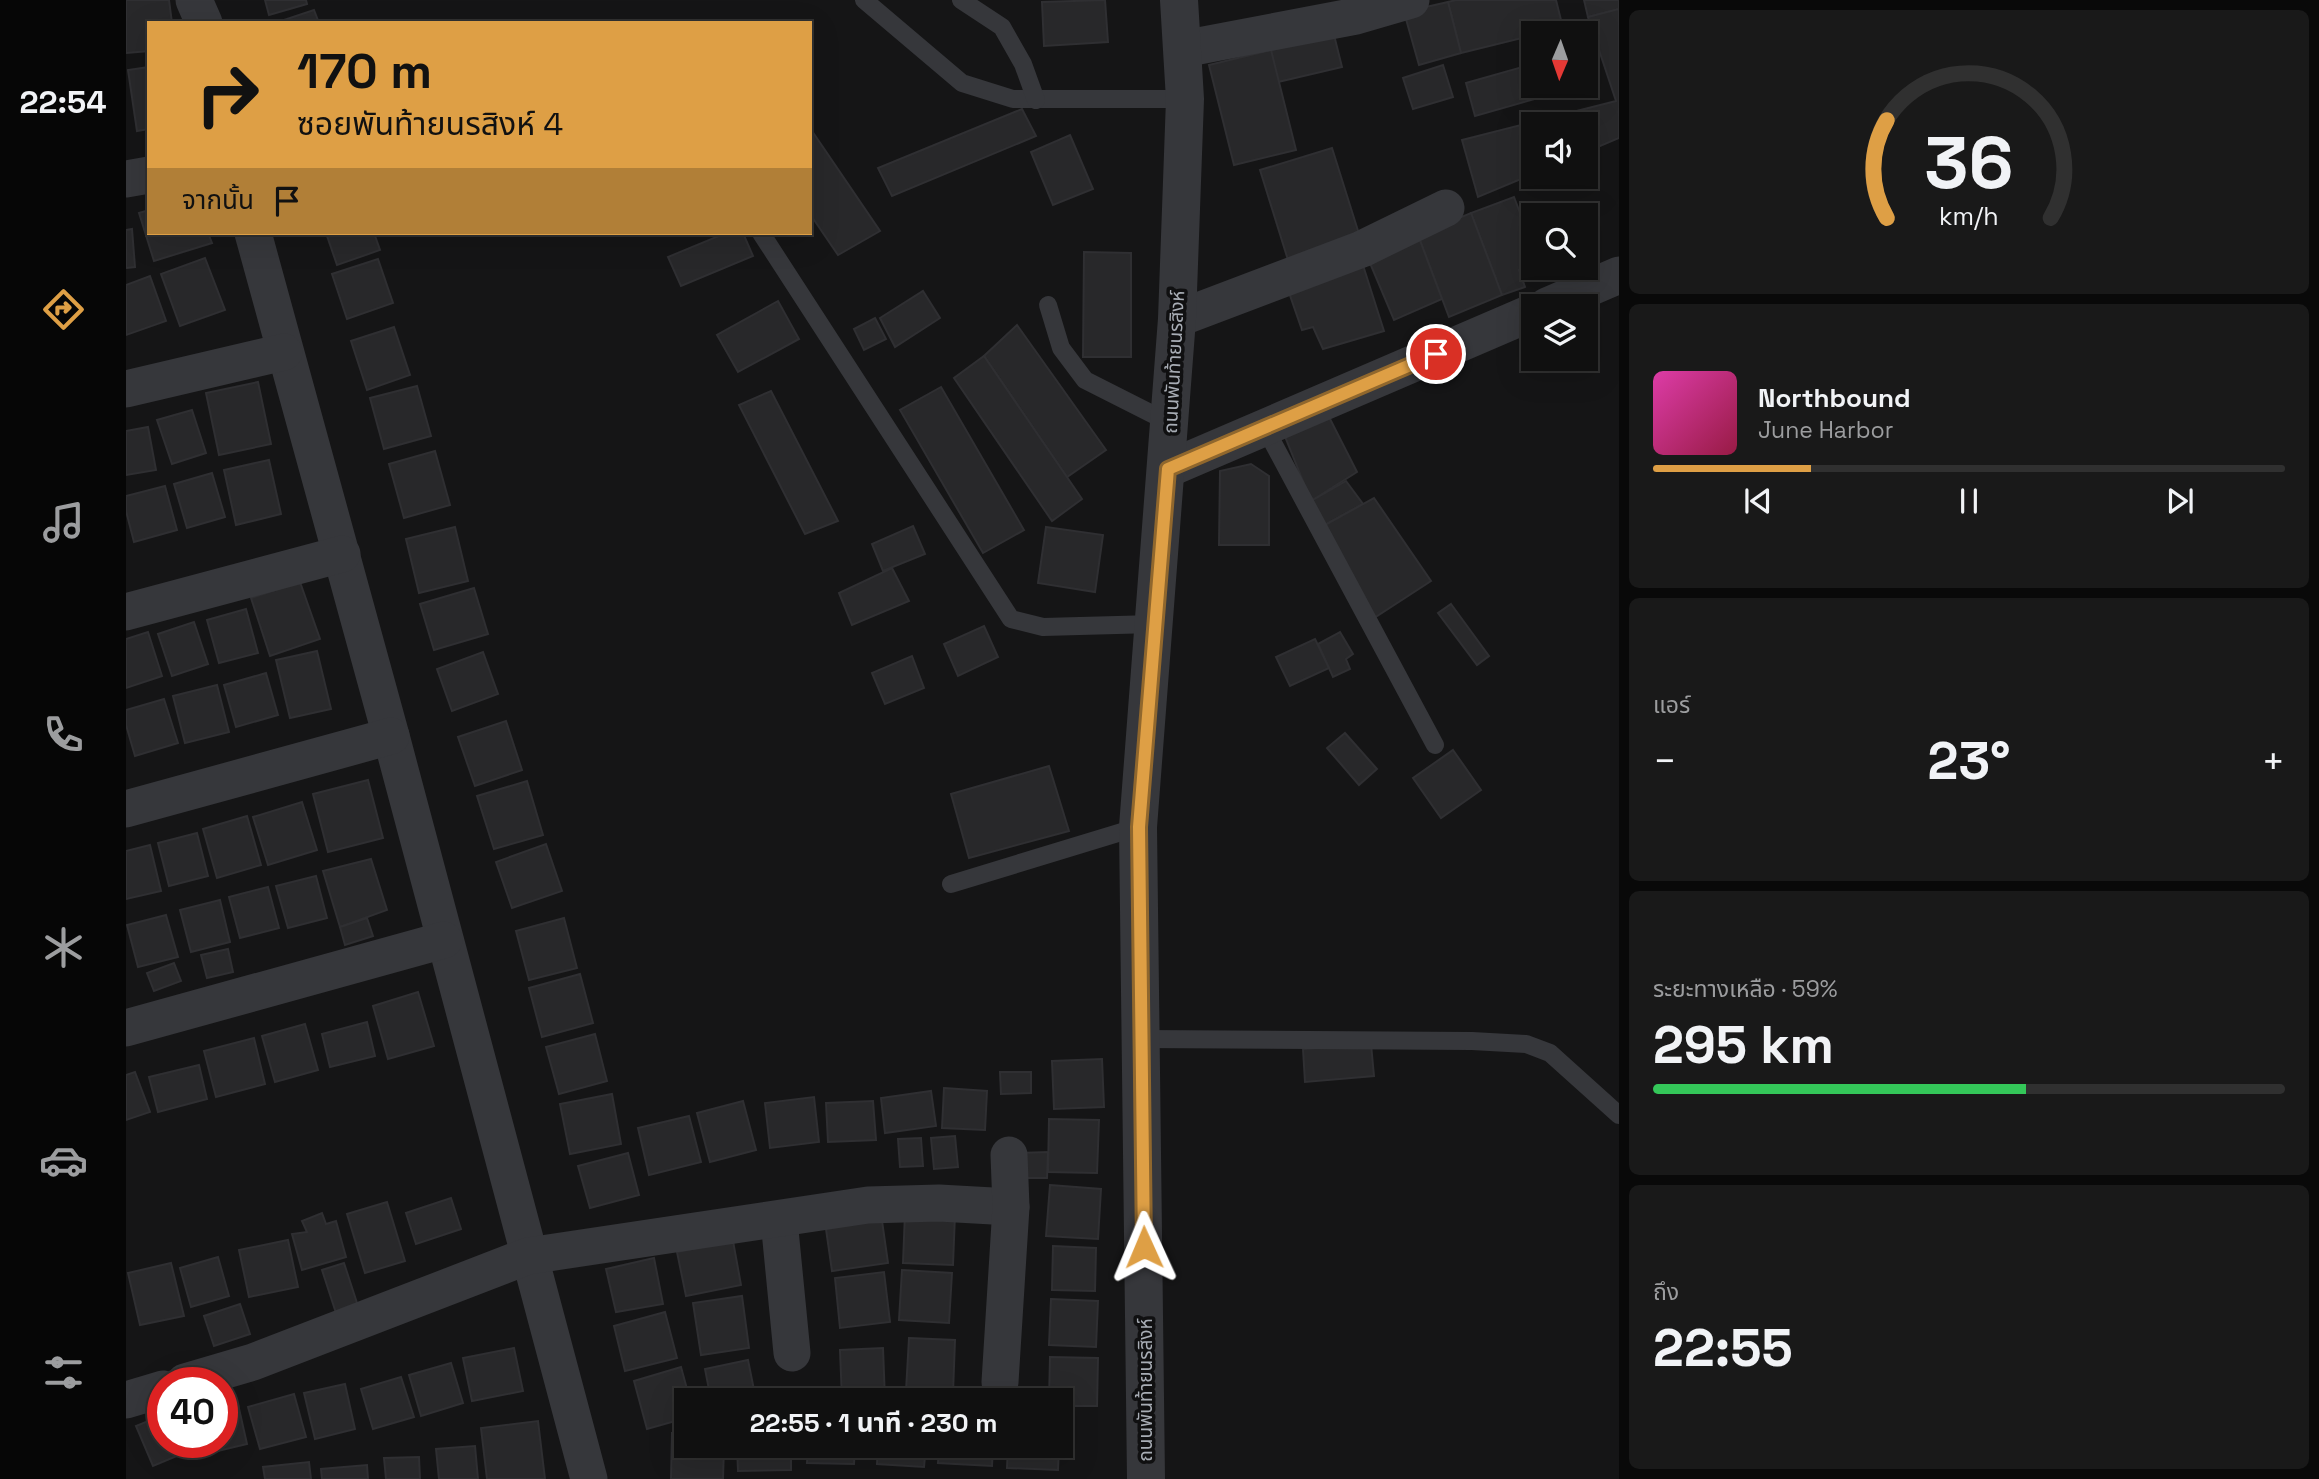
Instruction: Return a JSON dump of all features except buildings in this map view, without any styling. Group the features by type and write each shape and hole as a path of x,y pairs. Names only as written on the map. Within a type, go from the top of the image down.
{"street":[{"path":"194,0 203,21"},
{"name":"ถนนพันท้ายนรสิงห์","path":"1146,1479 1139,827 1168,469 1177,319 1185,99 1180,0"},
{"path":"1183,49 1356,16 1411,0"},
{"path":"126,179 147,175"},
{"path":"1177,319 1362,249 1446,208"},
{"path":"254,235 342,554 589,1479"},
{"path":"1575,294 1619,275"},
{"path":"1168,469 1521,317"},
{"path":"126,388 284,352"},
{"path":"126,611 342,554"},
{"path":"126,809 391,736"},
{"path":"126,1028 444,940"},
{"path":"1000,1382 1011,1207 1009,1155"},
{"path":"236,1367 528,1256 868,1205 939,1203 1011,1207"},
{"path":"779,1220 792,1353"},
{"path":"126,1400 147,1394"}],"lane":[{"path":"864,0 962,83 1013,99 1185,99"},
{"path":"961,0 1002,27 1023,64 1036,100"},
{"path":"762,235 1011,619 1043,627 1154,624"},
{"path":"1048,305 1061,348 1085,380 1170,423"},
{"path":"1265,428 1434,745"},
{"path":"951,884 1139,827"},
{"path":"1140,1039 1472,1041 1526,1044 1550,1053 1619,1115"}],"route":[{"path":"1144,1247 1137,895 1139,827 1168,469 1436,354"}]}
